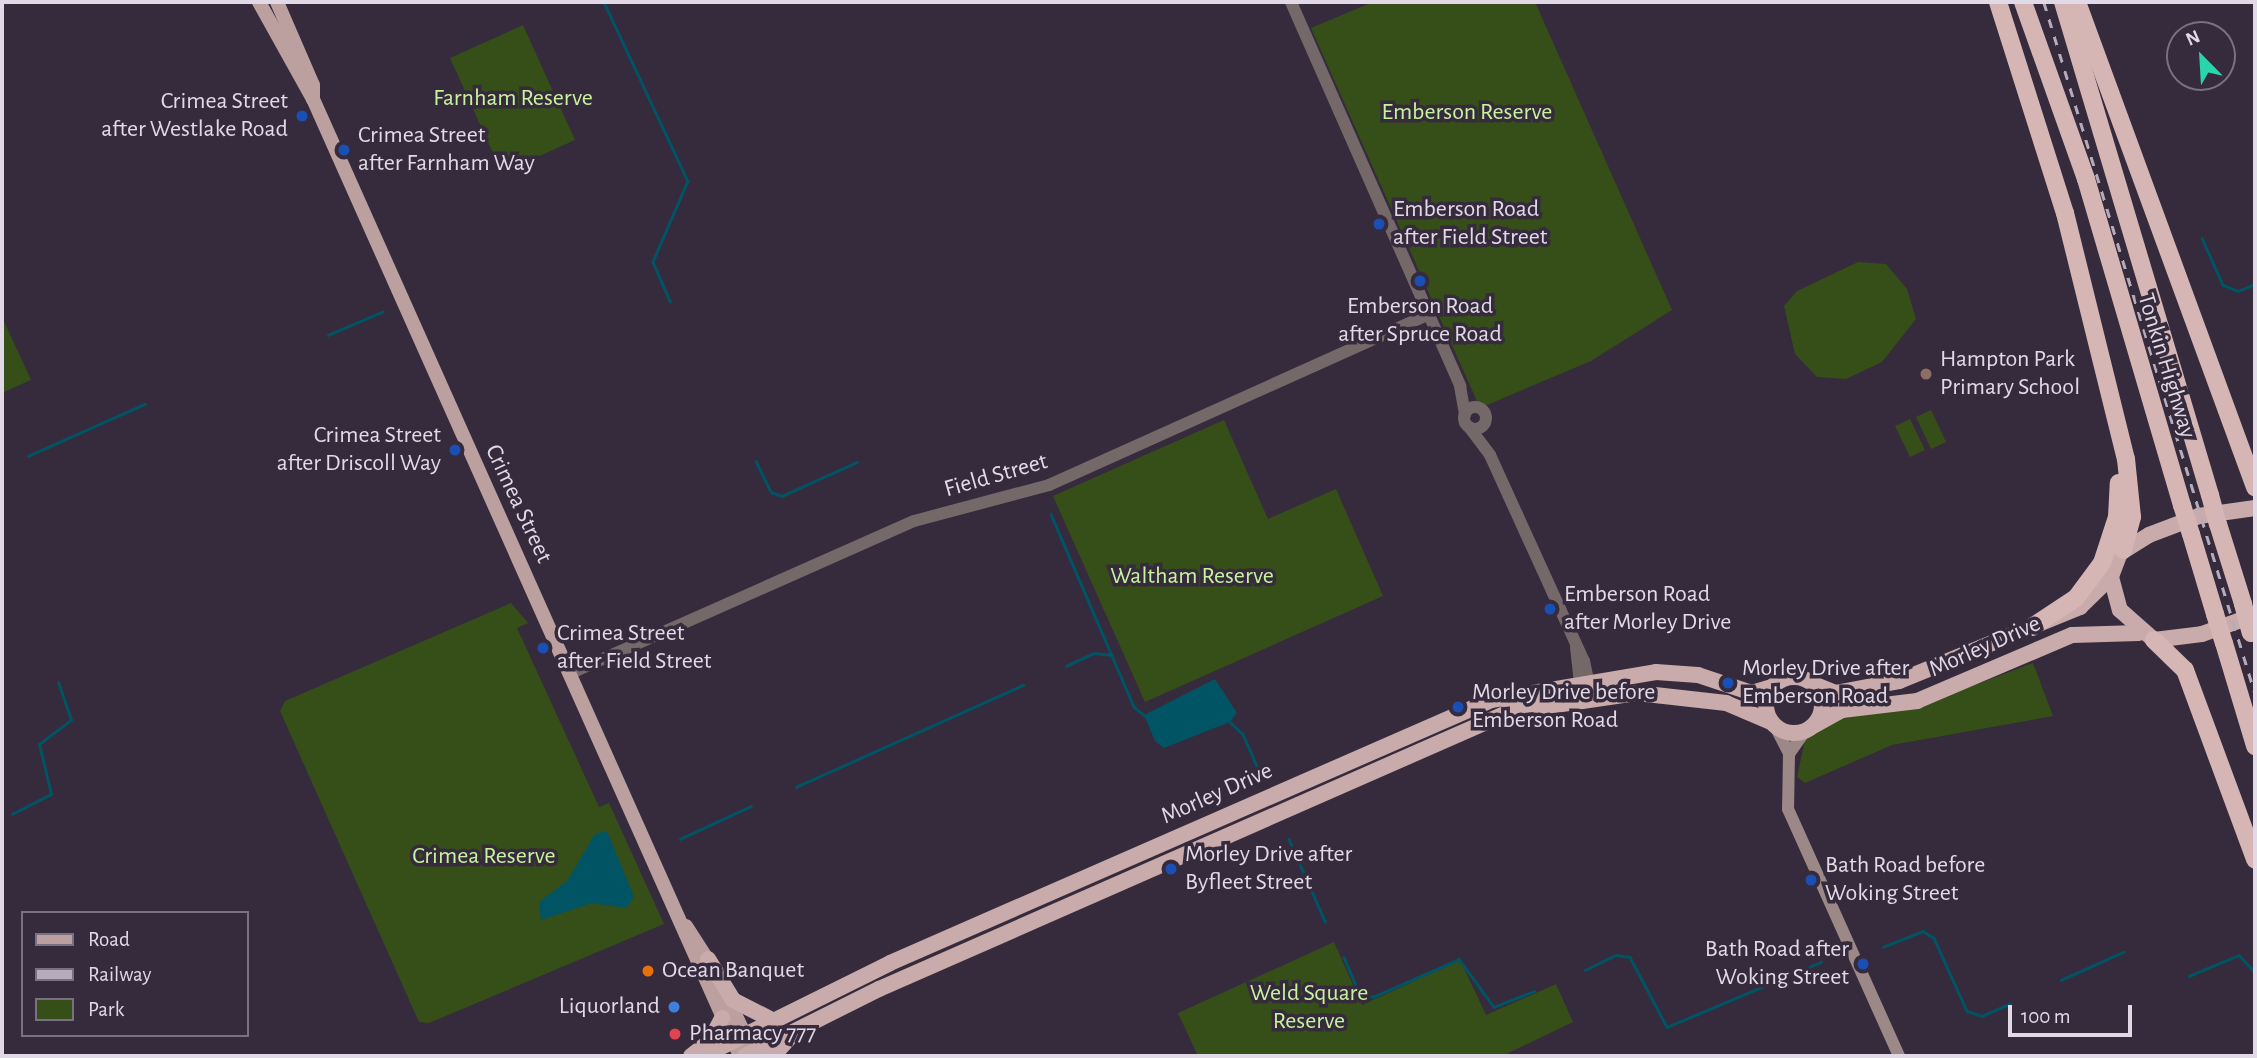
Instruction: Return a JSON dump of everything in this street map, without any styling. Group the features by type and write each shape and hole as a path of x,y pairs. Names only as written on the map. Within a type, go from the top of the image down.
{"highway":[{"path":"1998,2 2065,213 2118,433 2132,517 2123,550"},
{"name":"Tonkin Highway","path":"2023,2 2086,179 2255,746"},
{"name":"Tonkin Highway","path":"2063,2 2218,524 2249,609 2253,638"},
{"path":"2077,2 2117,95 2255,487"},
{"path":"2032,627 2076,598 2102,563 2120,504 2118,433"},
{"path":"2123,550 2190,518 2255,508"},
{"name":"Morley Drive","path":"1813,684 1835,693 1882,686 2032,627 2087,603 2111,577 2123,550"},
{"path":"2111,577 2120,610 2146,637 2185,670 2255,859"},
{"name":"Morley Drive","path":"1809,728 1842,710 1917,701 2071,635 2146,637 2202,634 2249,609"},
{"name":"Morley Drive","path":"745,1049 772,1020 1458,713 1584,681 1676,672 1752,693 1772,687"},
{"path":"1796,677 1813,684 1821,709 1809,728 1773,724 1765,704 1772,687 1796,677"},
{"name":"Morley Drive","path":"703,1056 745,1049 797,1029 1464,728 1586,698 1662,694 1741,706 1773,724"},
{"path":"708,959 733,1000 772,1020"},
{"path":"691,1056 710,1041 722,1018"},
{"path":"773,1056 797,1029"}],"main road":[{"name":"Crimea Street","path":"259,2 313,99"},
{"name":"Crimea Street","path":"277,2 313,99 686,926 722,1018 745,1049"},
{"path":"1773,724 1789,754 1788,809 1899,1056"},
{"path":"1789,754 1809,728"},
{"name":"Crimea Street","path":"686,926 708,959 745,1049"}],"street":[{"path":"1291,2 1460,386 1467,421 1490,455 1576,647 1586,698"},
{"name":"Field Street","path":"571,673 914,520 1049,485 1429,314"},
{"path":"1460,386 1478,408 1485,423 1490,455"},
{"path":"1467,421 1478,408"},
{"path":"1467,421 1485,423"}],"green space":[{"name":"Emberson Reserve","path":"1373,2 1535,2 1672,310 1591,361 1480,408 1311,28"},
{"name":"Farnham Reserve","path":"523,25 575,140 502,173 450,58"},
{"path":"1858,262 1886,264 1907,289 1916,319 1882,362 1846,379 1817,377 1795,354 1784,306 1797,291"},
{"path":"2,317 31,380 2,393"},
{"path":"1931,410 1946,442 1931,449 1916,417"},
{"path":"1910,419 1925,450 1910,457 1895,426"},
{"name":"Waltham Reserve","path":"1224,420 1268,519 1336,489 1383,596 1145,702 1053,496"},
{"name":"Crimea Reserve","path":"511,603 528,623 517,628 599,807 609,803 664,924 429,1023 419,1022 280,711 285,701"},
{"path":"2033,663 2053,716 1892,745 1805,783 1797,777 1810,717 1930,702"},
{"name":"Weld Square Reserve","path":"1334,942 1362,1005 1460,960 1486,1015 1556,984 1573,1022 1502,1056 1198,1056 1178,1013"}],"water":[{"path":"1215,679 1237,713 1230,722 1164,748 1155,741 1144,715"},
{"path":"607,831 634,897 626,908 592,903 541,920 539,902 567,881 595,834"}],"waterway":[{"path":"604,2 688,181 653,262 670,301"},
{"path":"2202,238 2223,285 2238,291 2255,284"},
{"path":"328,335 382,312"},
{"path":"28,456 145,404"},
{"path":"756,461 771,492 782,496 857,462"},
{"path":"1051,514 1134,707 1144,715"},
{"path":"1066,666 1094,653 1112,655"},
{"path":"12,814 51,794 39,744 71,720 58,683"},
{"path":"796,787 1023,685"},
{"path":"1230,722 1243,734 1263,780"},
{"path":"680,839 751,806"},
{"path":"1289,839 1325,921"},
{"path":"1883,947 1923,931 1934,938 1967,1011 1982,1016 2009,1004"},
{"path":"2061,980 2123,952"},
{"path":"1585,970 1616,955 1630,957 1667,1027 1821,962"},
{"path":"2189,976 2239,955 2255,972"},
{"path":"1344,957 1358,990 1373,997 1459,959 1494,1007 1534,991"}],"railway":[{"path":"2044,2 2255,693"}],"place":[{"name":"Crimea Street after Westlake Road","path":"302,116"},
{"name":"Crimea Street after Farnham Way","path":"344,150"},
{"name":"Emberson Road after Field Street","path":"1379,224"},
{"name":"Emberson Road after Spruce Road","path":"1420,281"},
{"name":"Hampton Park Primary School","path":"1926,374"},
{"name":"Crimea Street after Driscoll Way","path":"455,450"},
{"name":"Emberson Road after Morley Drive","path":"1550,609"},
{"name":"Crimea Street after Field Street","path":"543,648"},
{"name":"Morley Drive after Emberson Road","path":"1728,683"},
{"name":"Morley Drive before Emberson Road","path":"1458,707"},
{"name":"Morley Drive after Byfleet Street","path":"1171,869"},
{"name":"Bath Road before Woking Street","path":"1811,880"},
{"name":"Bath Road after Woking Street","path":"1863,964"},
{"name":"Ocean Banquet","path":"648,971"},
{"name":"Liquorland","path":"674,1007"},
{"name":"Pharmacy 777","path":"675,1034"}]}
